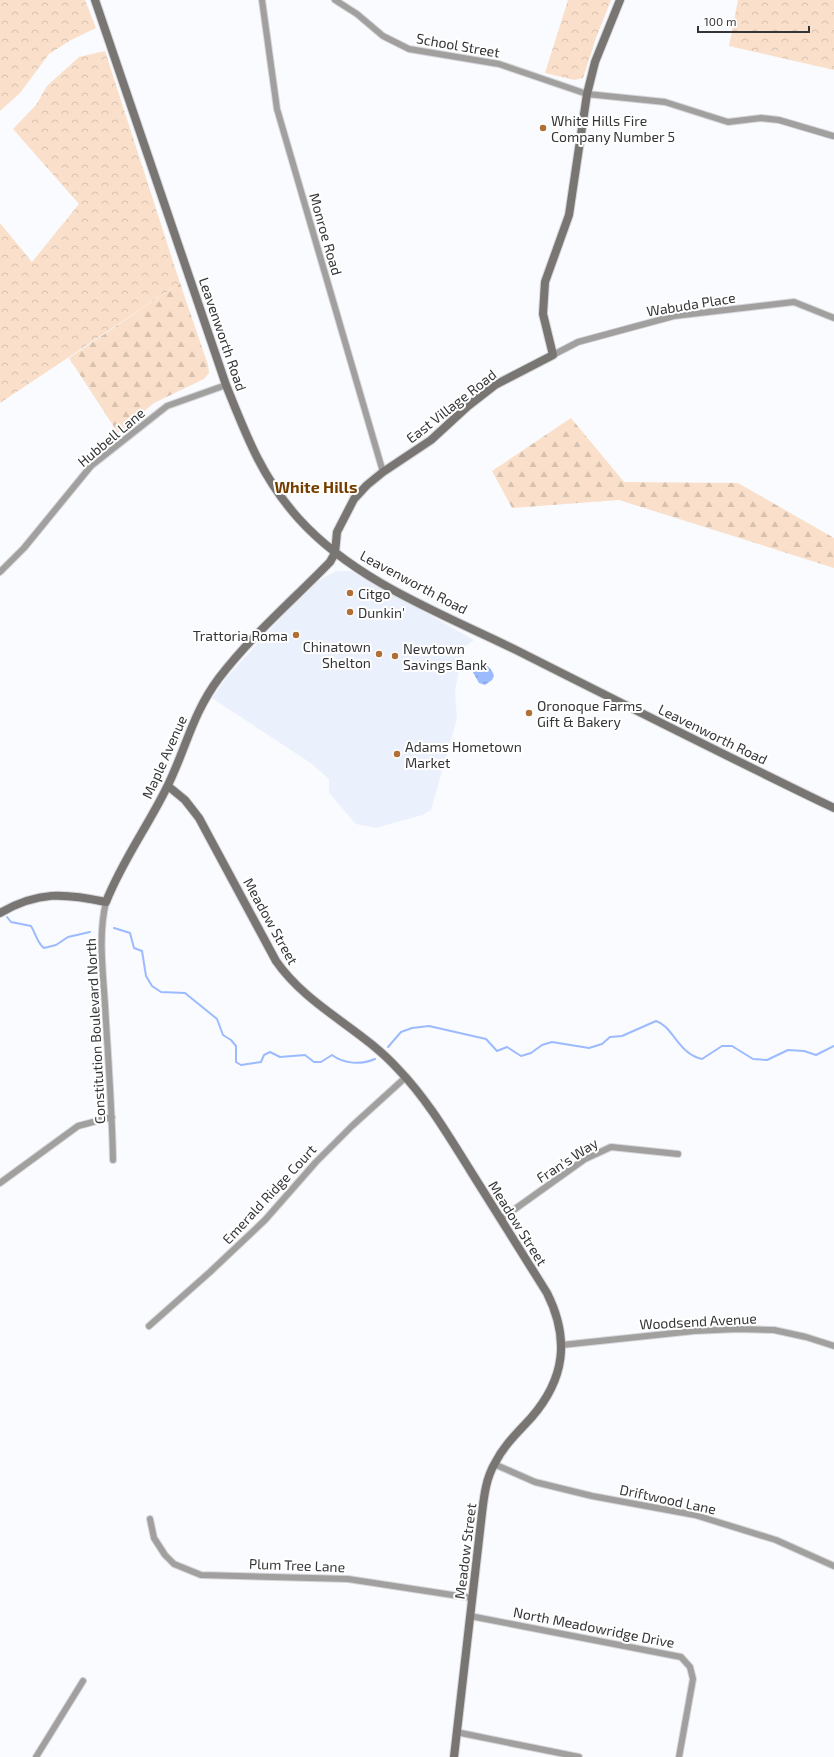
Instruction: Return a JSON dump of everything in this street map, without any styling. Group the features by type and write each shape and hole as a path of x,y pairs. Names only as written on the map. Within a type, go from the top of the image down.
{"street":[{"name":"Leavenworth Road","path":"95,0 226,385 258,463 274,488 299,519 335,553 408,597 834,808"},
{"name":"Monroe Road","path":"262,0 277,109 383,472"},
{"name":"School Street","path":"335,0 357,14 383,36 409,49 498,64 587,94 665,102 728,122 761,118 780,120 833,136"},
{"path":"553,355 543,314 545,282 568,215 587,94 595,62 620,0"},
{"name":"Wabuda Place","path":"553,355 578,342 674,316 794,302 834,318"},
{"name":"East Village Road","path":"335,553 337,532 354,499 383,472 431,440 468,406 496,385 553,355"},
{"name":"Hubbell Lane","path":"0,572 24,548 91,466 166,406 226,385"},
{"name":"Maple Avenue","path":"106,902 121,867 132,851 168,786 191,727 203,702 219,679 279,611 330,562 335,553"},
{"name":"Meadow Street","path":"168,786 185,800 199,818 276,961 287,976 312,1000 364,1038 387,1057 406,1077 435,1114 501,1219 552,1304 558,1319 562,1346 558,1370 547,1396 531,1417 506,1445 494,1464 485,1494 454,1757"},
{"path":"0,913 30,898 60,894 106,902"},
{"name":"Constitution Boulevard North","path":"106,902 103,913 102,945 112,1117 112,1160"},
{"name":"Emerald Ridge Court","path":"149,1326 210,1272 265,1220 321,1157 406,1077"},
{"path":"0,1184 78,1126 112,1117"},
{"name":"Fran's Way","path":"501,1219 585,1159 611,1146 678,1154"},
{"name":"Woodsend Avenue","path":"562,1346 687,1332 738,1329 774,1330 806,1337 834,1346"},
{"name":"Driftwood Lane","path":"494,1464 535,1482 592,1496 702,1517 776,1540 834,1566"},
{"name":"Plum Tree Lane","path":"150,1519 154,1538 174,1564 201,1575 348,1579 472,1598"},
{"name":"North Meadowridge Drive","path":"470,1616 681,1657 690,1666 694,1679 679,1757"},
{"path":"36,1757 83,1681"},
{"path":"456,1732 578,1757"}],"shaded area":[{"path":"336,571 352,571 474,640 463,648 455,692 457,718 431,810 422,815 376,828 356,824 329,793 329,779 312,764 212,698 226,678 311,585"}],"green space":[{"path":"0,0 85,0 96,28 71,40 49,54 20,93 0,111"},
{"path":"568,0 611,0 596,38 583,78 574,80 545,73"},
{"path":"738,0 834,0 834,70 729,46"},
{"path":"105,51 180,283 0,403 0,223 32,262 79,204 13,129 36,105 47,86 79,57"},
{"path":"180,283 208,365 209,373 204,379 154,403 118,433 69,358"},
{"path":"571,418 624,482 738,483 834,538 834,568 619,500 512,508 492,471"}],"water":[{"path":"474,661 486,665 493,673 494,676 492,680 485,685 479,683 470,667"}],"waterway":[{"path":"7,917 11,922 31,926 38,941 44,948 56,945 68,937 90,932"},
{"path":"114,928 130,933 134,948 142,951 146,976 152,986 161,992 185,993 217,1019 223,1035 231,1040 236,1046 236,1062 241,1065 261,1062 264,1055 270,1052 280,1057 305,1055 314,1062 321,1062 332,1055 347,1062 353,1063 375,1059"},
{"path":"388,1047 401,1032 412,1028 429,1026 486,1039 497,1051 507,1047 521,1056 531,1053 542,1045 552,1042 589,1048 602,1044 610,1037 622,1036 656,1021 667,1028 687,1052 702,1059 722,1046 732,1046 753,1059 767,1060 788,1050 804,1051 816,1055 834,1046"}],"place":[{"name":"White Hills Fire Company Number 5","path":"543,128"},
{"name":"Citgo","path":"350,593"},
{"name":"Dunkin'","path":"350,612"},
{"name":"Trattoria Roma","path":"296,635"},
{"name":"Chinatown Shelton","path":"379,654"},
{"name":"Newtown Savings Bank","path":"395,656"},
{"name":"Oronoque Farms Gift & Bakery","path":"529,713"},
{"name":"Adams Hometown Market","path":"397,754"}],"district":[{"name":"White Hills","path":"316,486"}]}
